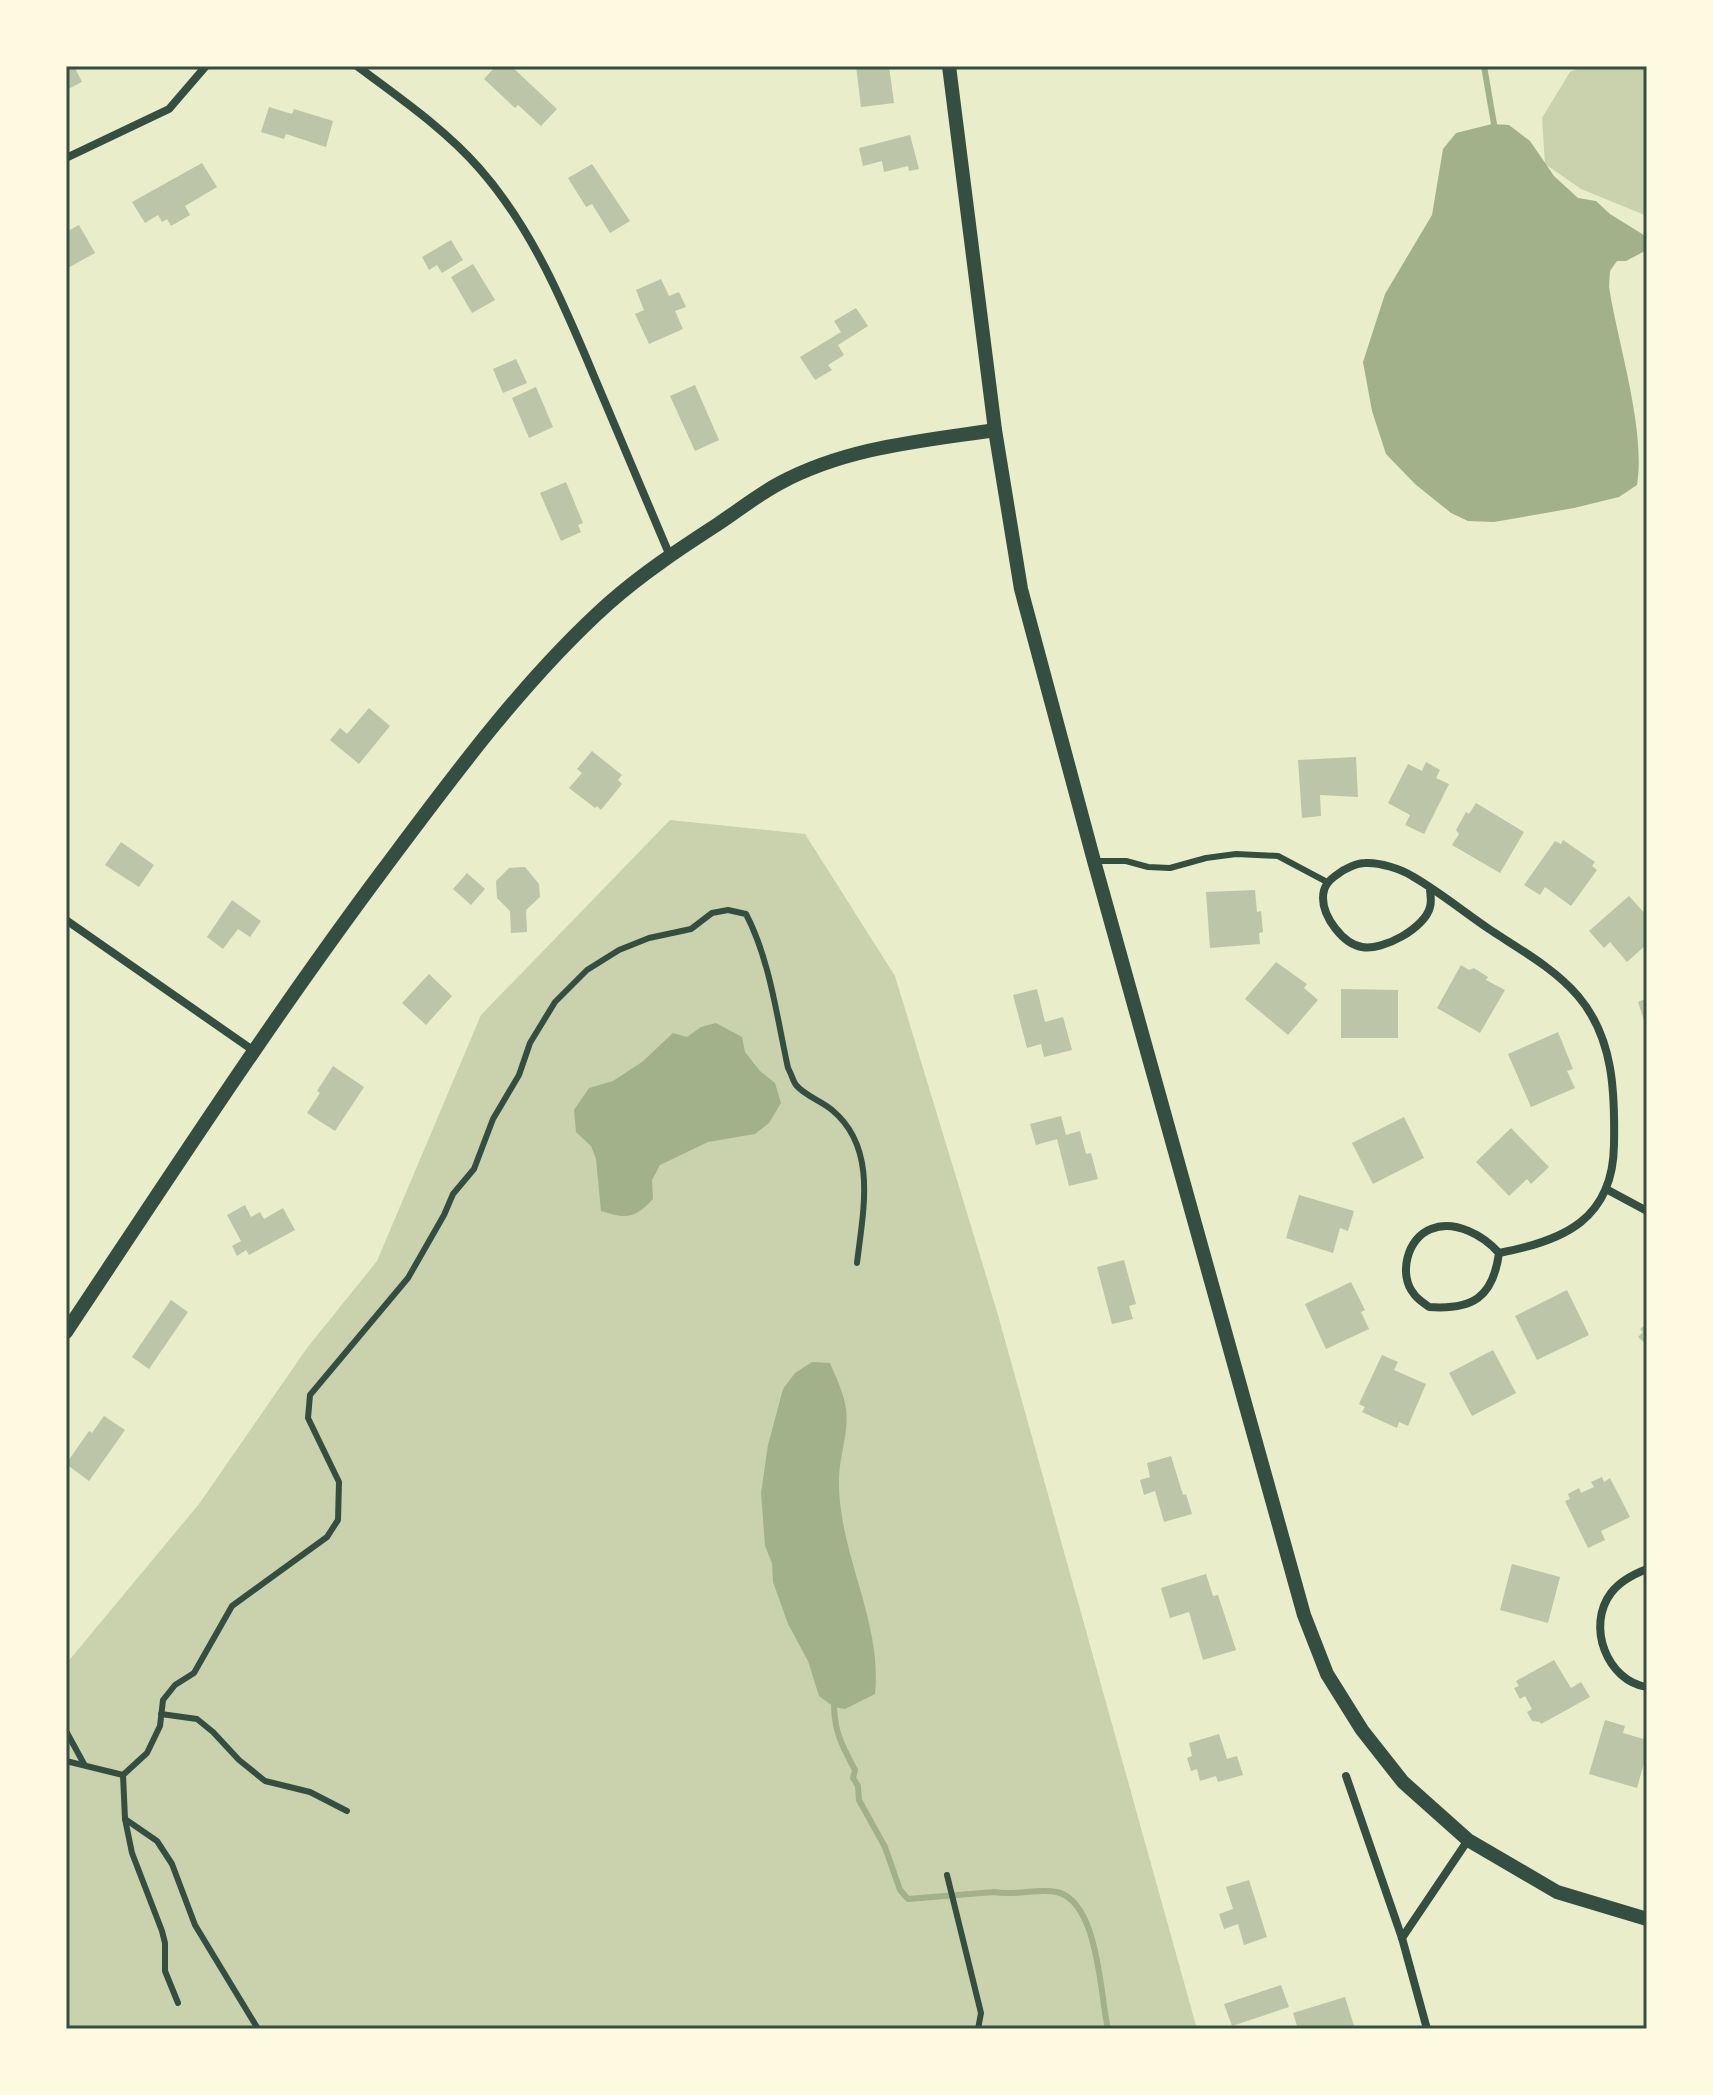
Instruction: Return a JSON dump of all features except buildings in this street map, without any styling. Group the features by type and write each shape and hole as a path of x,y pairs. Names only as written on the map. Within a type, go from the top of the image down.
{"street":[{"path":"66,158 169,109 206,66"},
{"path":"357,66 456,145 479,168 513,213 542,261 573,328 670,556"},
{"path":"949,66 995,430 1021,589 1304,1615 1327,1674 1362,1730 1403,1782 1468,1840 1557,1892 1647,1919"},
{"path":"66,1332 254,1051 348,917 445,788 555,656 610,602 670,556 780,483 821,464 875,448 995,430"},
{"path":"1430,888 1430,908 1414,929 1383,946 1360,947 1329,921 1323,897 1327,882 1343,870 1364,862 1409,874 1430,888 1533,957 1578,996 1603,1042 1615,1088 1614,1158 1606,1189 1596,1210 1570,1231 1499,1253"},
{"path":"66,920 254,1051"},
{"path":"1606,1189 1647,1211"},
{"path":"1449,1226 1468,1231 1487,1240 1499,1253 1494,1278 1481,1298 1466,1305 1429,1307 1413,1294 1405,1276 1407,1258 1416,1240 1430,1229 1449,1226"},
{"path":"1647,1569 1630,1576 1610,1594 1601,1618 1602,1649 1632,1685 1647,1687"},
{"path":"1346,1776 1402,1938 1427,2029"},
{"path":"1402,1938 1468,1840"}],"lane":[{"path":"1094,861 1126,861 1148,867 1170,868 1236,854 1278,856 1327,882"},
{"path":"123,1775 147,1753 160,1726 163,1700 175,1685 194,1673 232,1606 327,1537 338,1520 339,1482 308,1418 310,1395 408,1278 453,1194 474,1169 493,1119 519,1075 530,1043 555,1002 587,970 619,950 639,942 691,929 712,913 728,910 746,914 762,956 788,1068 796,1086 833,1110 850,1130 864,1162 864,1210 857,1263"},
{"path":"161,1714 197,1719 265,1781 310,1792 347,1811"},
{"path":"66,1731 84,1764"},
{"path":"66,1761 123,1775"},
{"path":"123,1775 125,1819 132,1853 162,1931 165,1971 178,2003"},
{"path":"125,1819 157,1841 172,1864 195,1925 258,2029"},
{"path":"947,1875 981,2013 978,2029"}],"shaded area":[{"path":"1582,66 1647,66 1647,216 1581,189 1545,164 1542,118 1570,72"},
{"path":"1492,124 1509,125 1530,141 1554,176 1578,198 1596,201 1610,214 1647,237 1647,254 1643,252 1626,261 1617,261 1610,271 1609,287 1638,439 1637,485 1619,497 1494,522 1468,521 1451,513 1415,484 1386,454 1372,411 1363,362 1385,294 1432,215 1443,149 1456,133"},
{"path":"670,820 805,834 895,976 998,1315 1197,2029 66,2029 66,1664 199,1504 307,1348 377,1261 481,1015"},
{"path":"716,1023 742,1037 745,1052 760,1071 775,1083 781,1103 769,1123 755,1134 708,1142 660,1165 652,1180 653,1199 635,1214 624,1216 601,1211 596,1159 591,1146 576,1132 574,1110 589,1088 613,1081 642,1062 673,1033 687,1037 701,1027"},
{"path":"812,1362 830,1363 845,1403 847,1418 839,1477 840,1505 867,1613 876,1667 875,1694 845,1709 834,1707 819,1696 808,1661 788,1624 773,1582 772,1563 765,1546 761,1493 768,1445 783,1389 795,1373"}],"waterway":[{"path":"1484,66 1495,130"},
{"path":"834,1707 838,1733 855,1770 853,1778 858,1786 859,1800 885,1847 900,1890 908,1899 1042,1891 1057,1892 1071,1899 1082,1913 1095,1952 1108,2029"}]}
